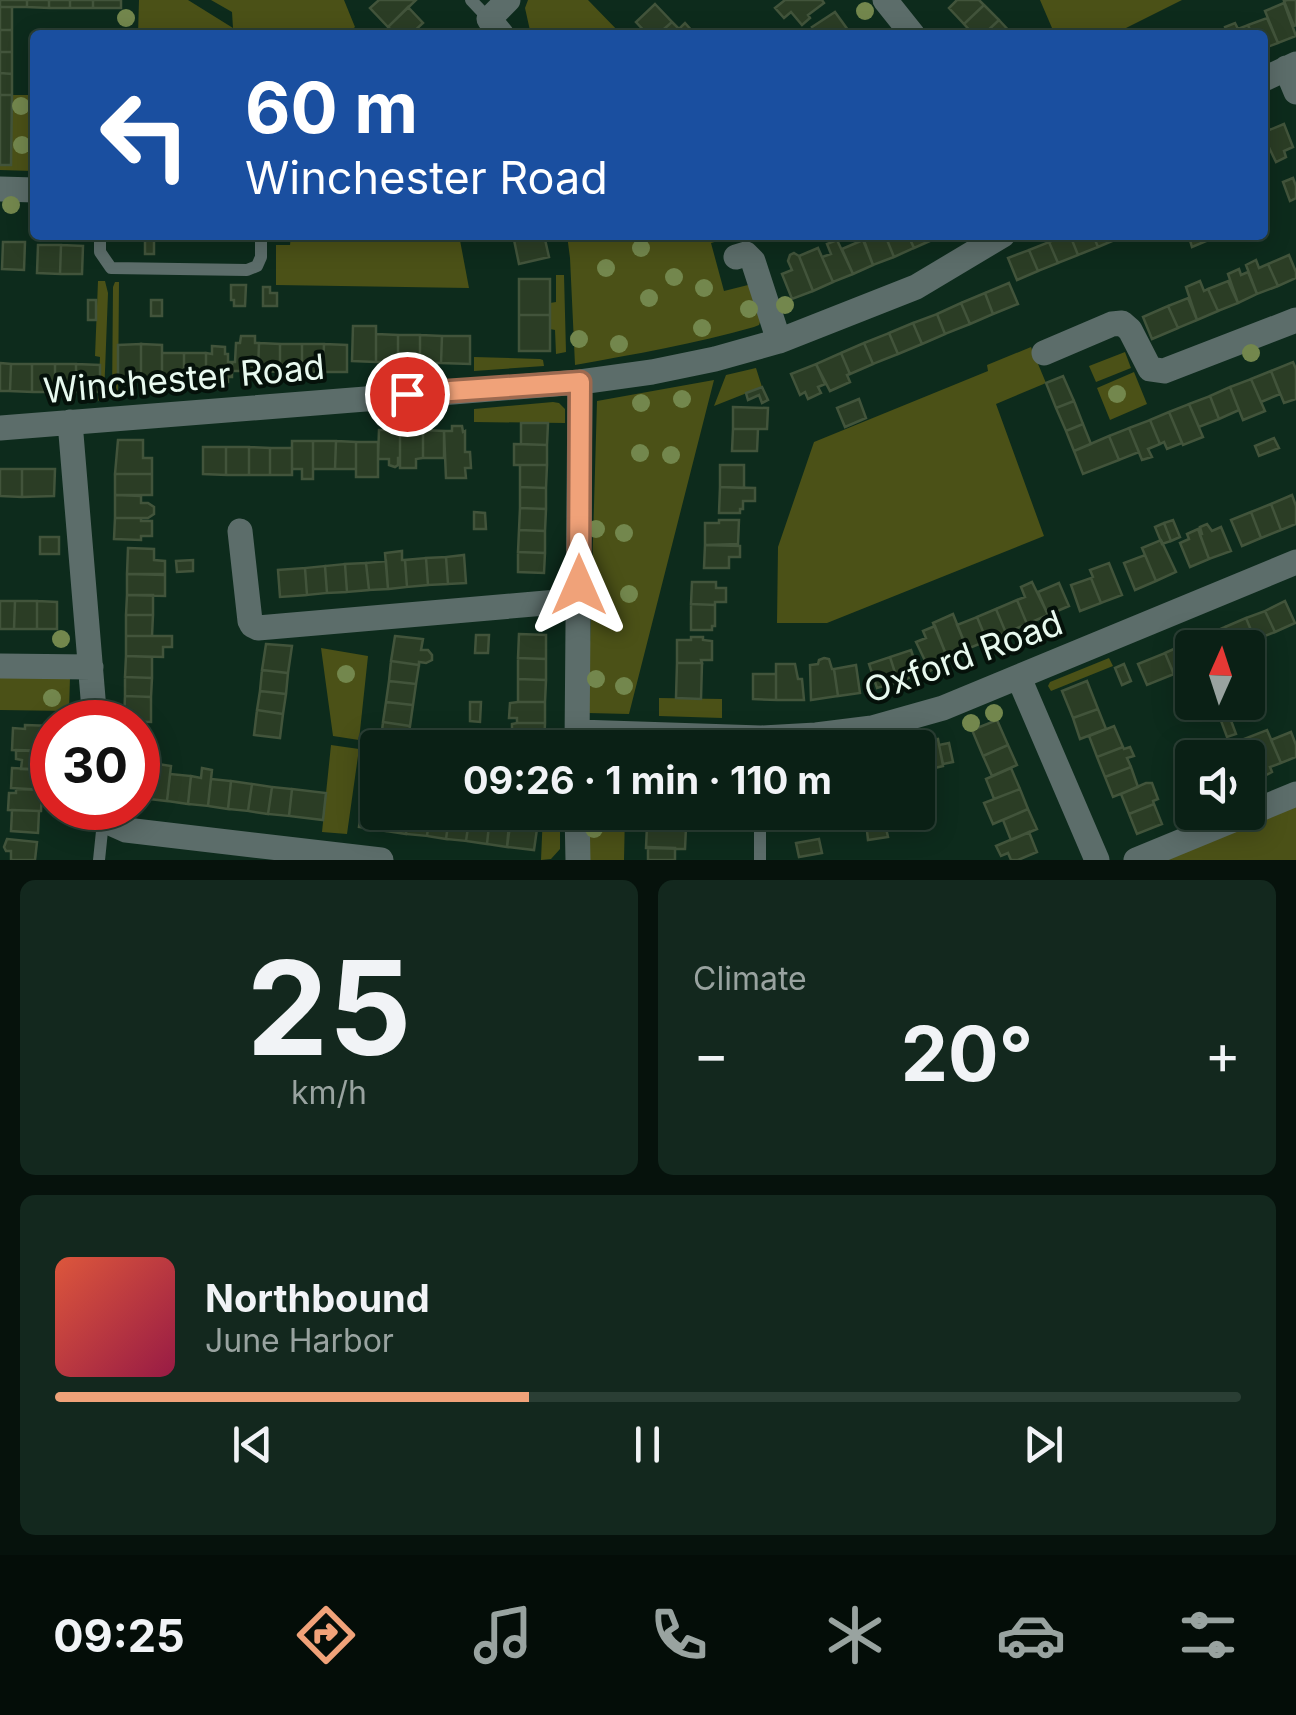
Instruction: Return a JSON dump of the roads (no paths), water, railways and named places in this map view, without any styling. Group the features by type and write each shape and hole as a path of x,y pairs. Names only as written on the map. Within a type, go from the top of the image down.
{"street":[{"path":"487,18 508,0"},
{"path":"885,0 908,30"},
{"path":"1268,79 1293,75"},
{"path":"0,190 30,190"},
{"name":"Winchester Road","path":"0,428 580,382 652,372 779,341 916,287 995,240"},
{"path":"736,257 746,254 753,260 779,341"},
{"path":"1044,353 1122,323 1130,330 1150,369 1164,371 1296,320"},
{"path":"578,730 580,382"},
{"path":"70,422 93,700"},
{"path":"240,531 250,620 258,628 580,600"},
{"name":"Oxford Road","path":"858,730 943,708 1296,562"},
{"path":"0,666 91,667"},
{"path":"1019,678 1097,860"},
{"path":"1136,860 1296,794"},
{"path":"126,830 381,860"},
{"path":"578,830 578,860"}],"lane":[{"path":"100,240 100,252 111,268 247,270 260,262 261,240"},
{"path":"99,860 102,830"},
{"path":"760,830 760,860"}]}
